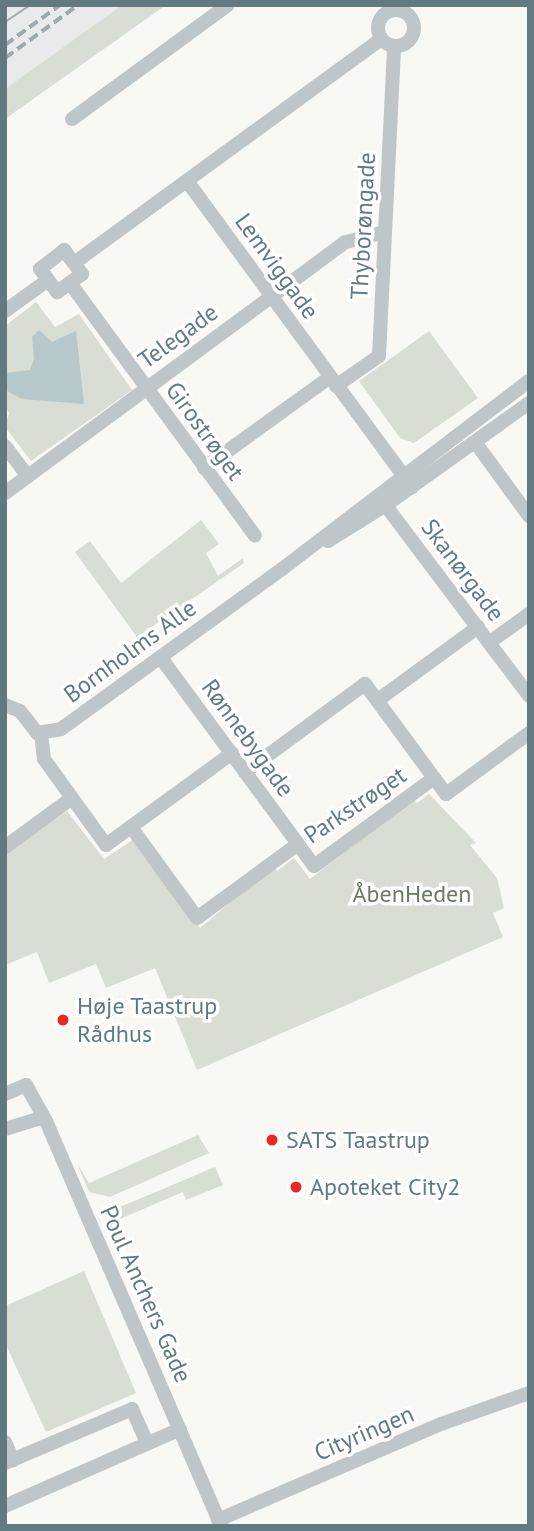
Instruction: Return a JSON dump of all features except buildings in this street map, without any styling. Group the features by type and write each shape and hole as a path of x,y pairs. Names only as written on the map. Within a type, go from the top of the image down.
{"street":[{"path":"72,119 228,5"},
{"path":"370,5 381,18 381,39"},
{"path":"381,18 396,10 413,22 409,40 394,46 381,39"},
{"path":"74,263 381,39"},
{"name":"Thyborøngade","path":"333,382 379,356 394,46"},
{"name":"Lemviggade","path":"187,181 407,481"},
{"name":"Telegade","path":"5,493 346,242 385,232"},
{"path":"64,250 74,263 82,274 57,292 40,268 64,250"},
{"path":"5,311 48,280"},
{"name":"Girostrøget","path":"70,283 255,536"},
{"name":"Bornholms Alle","path":"41,734 61,729 407,481 529,381"},
{"path":"204,468 333,382"},
{"name":"Bornholms Alle","path":"282,569 386,506 407,481 475,442 529,403"},
{"path":"475,442 529,516"},
{"path":"5,446 28,476"},
{"name":"Skanørgade","path":"386,506 529,696"},
{"path":"490,642 529,614"},
{"path":"377,701 478,627"},
{"name":"Rønnebygade","path":"162,658 298,844"},
{"path":"245,772 365,684 434,778"},
{"path":"5,705 20,710 41,734 44,759 106,845 232,754"},
{"name":"Parkstrøget","path":"131,827 197,918 298,844 314,866 434,778 446,794 529,733"},
{"path":"5,847 72,798"},
{"name":"Poul Anchers Gade","path":"5,1094 26,1085 180,1429 219,1523"},
{"path":"5,1129 41,1118"},
{"name":"Cityringen","path":"219,1523 441,1424 529,1393"},
{"path":"5,1442 9,1461 132,1409 147,1443"},
{"path":"5,1506 180,1429"}],"shaded area":[{"path":"5,5 122,5 5,89"},
{"path":"39,330 52,342 76,331 84,404 22,399 5,390 5,373 30,370 34,359 32,337"}],"green space":[{"path":"122,5 166,5 5,119 5,89"},
{"path":"36,302 55,327 79,314 132,390 31,461 5,427 9,413 5,408 5,326"},
{"path":"429,331 478,398 414,443 400,438 359,381"},
{"path":"201,520 219,544 206,553 218,576 243,558 244,563 137,637 75,552 90,541 121,583"},
{"name":"ÅbenHeden","path":"429,794 476,843 470,845 497,878 504,908 493,913 503,937 197,1070 155,968 106,988 96,964 49,983 37,952 5,965 5,853 67,811 104,859 134,839 200,928 273,866 277,871 294,858 310,879 413,799 417,803"},
{"path":"198,1135 209,1153 110,1197 89,1192 77,1163 89,1183"},
{"path":"215,1167 223,1185 186,1200 183,1192 106,1225 120,1207"},
{"path":"84,1271 136,1393 46,1432 5,1343 5,1306"}],"tram line":[{"path":"5,22 30,5"}],"railway":[{"path":"5,45 60,5"},
{"path":"5,58 78,5"}],"place":[{"name":"Høje Taastrup Rådhus","path":"63,1020"},
{"name":"SATS Taastrup","path":"272,1140"},
{"name":"Apoteket City2","path":"296,1187"}]}
